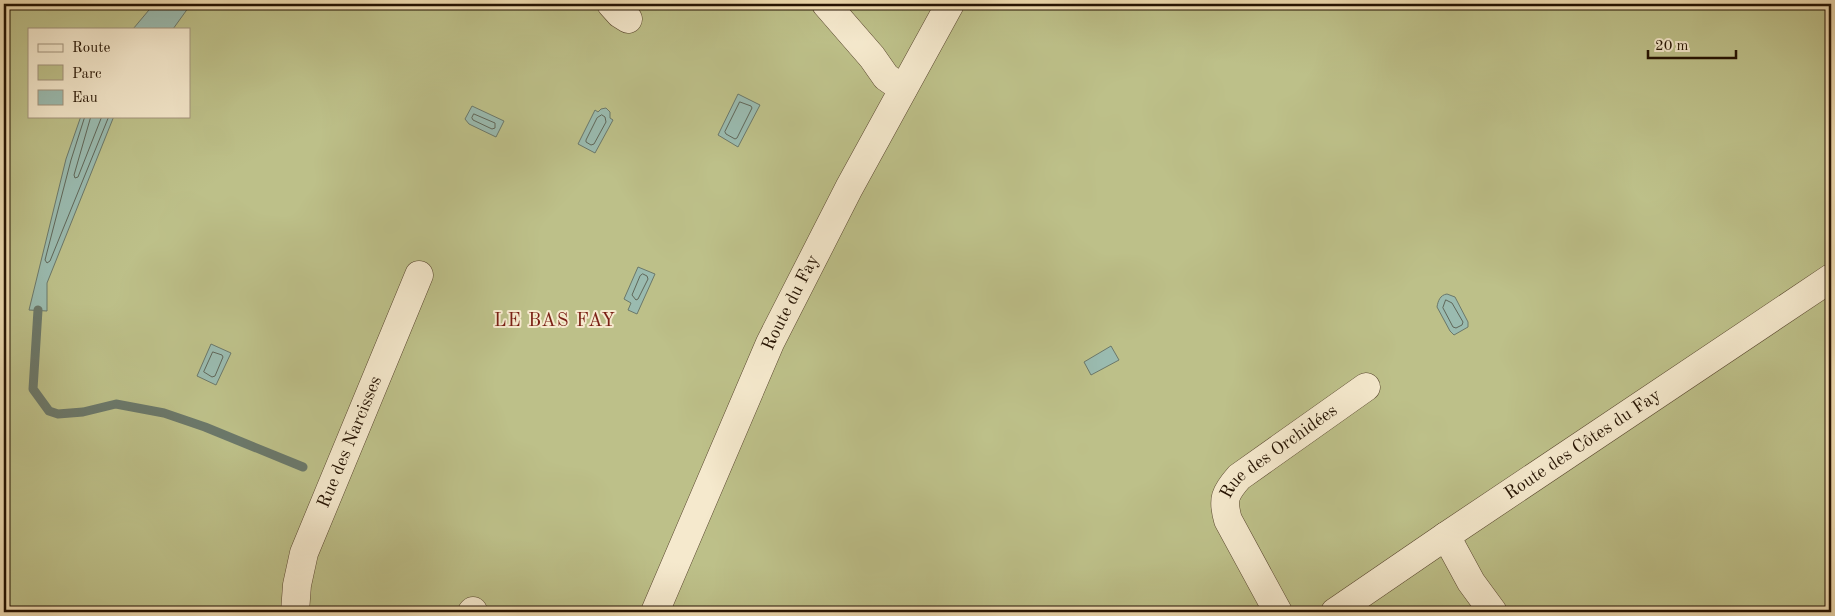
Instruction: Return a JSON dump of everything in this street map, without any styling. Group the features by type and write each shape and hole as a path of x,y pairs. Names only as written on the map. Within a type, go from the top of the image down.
{"street":[{"path":"826,4 872,57 886,77 903,89"},
{"name":"Route du Fay","path":"655,612 770,343 849,188 950,4"},
{"name":"Rue des Narcisses","path":"295,612 296,586 304,553 419,275"},
{"name":"Route des Côtes du Fay","path":"1335,612 1831,278"},
{"name":"Rue des Orchidées","path":"1278,612 1228,520 1224,508 1224,497 1239,477 1366,386"},
{"path":"1446,536 1471,582 1493,612"}],"green space":[{"path":"4,4 1831,4 1831,612 4,612"}],"water":[{"path":"154,4 191,4 174,28 134,28"},
{"path":"738,94 760,105 738,147 718,135"},
{"path":"472,106 504,121 496,137 469,124 465,119"},
{"path":"606,108 610,112 610,118 613,120 595,153 578,144 595,110 598,112"},
{"path":"80,118 113,118 47,283 47,311 29,310 66,159"},
{"path":"638,267 655,274 637,314 628,310 631,303 624,299"},
{"path":"1447,294 1455,297 1468,322 1468,327 1454,335 1437,307 1440,299"},
{"path":"211,344 231,353 216,385 197,376"},
{"path":"1111,346 1119,360 1091,375 1084,362"}],"waterway":[{"path":"38,310 33,389 49,411 58,414 83,412 116,404 164,413 205,427 303,467"}],"district":[{"name":"LE BAS FAY","path":"555,321"}]}
